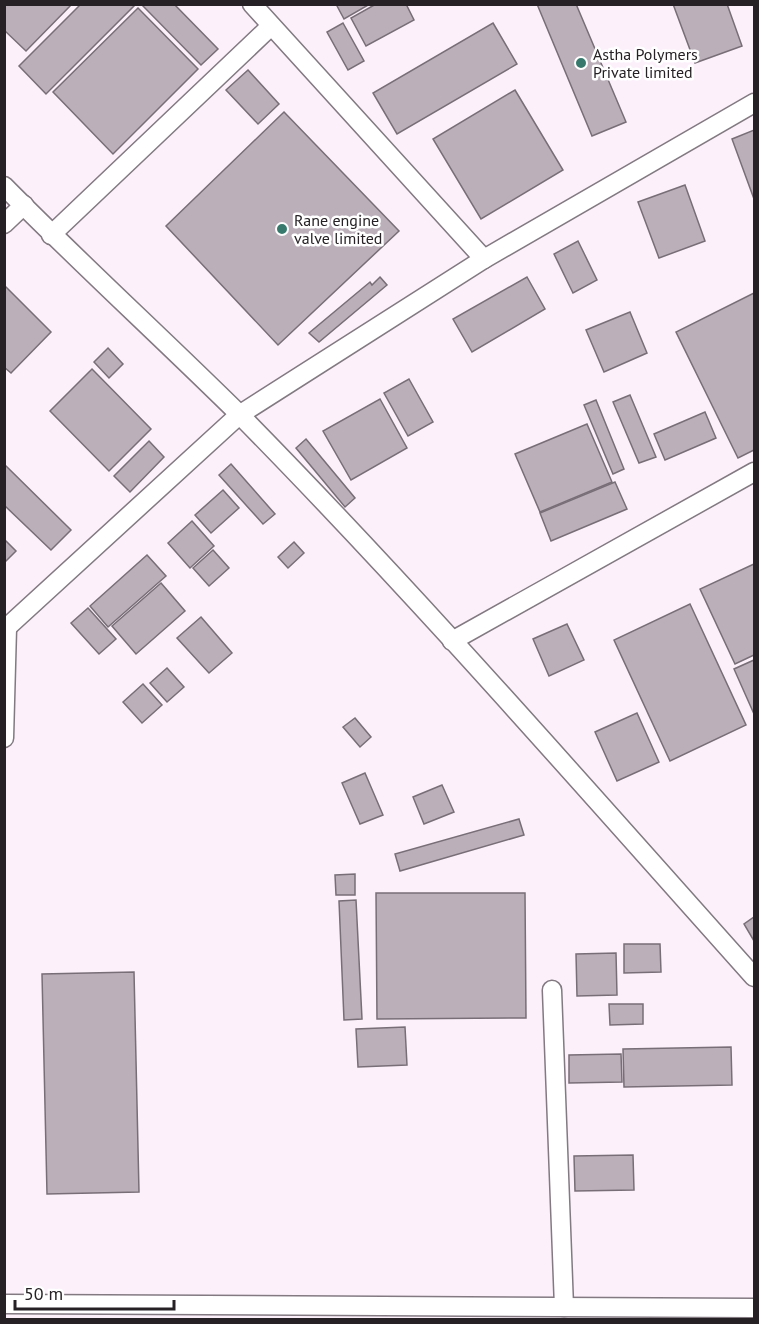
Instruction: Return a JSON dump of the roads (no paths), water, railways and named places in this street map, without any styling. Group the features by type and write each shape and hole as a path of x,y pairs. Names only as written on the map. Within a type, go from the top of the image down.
{"street":[{"path":"252,4 484,259"},
{"path":"51,235 271,26"},
{"path":"4,738 6,629 239,415 484,259 754,103"},
{"path":"4,186 51,235 239,415 452,641 754,977"},
{"path":"4,224 24,205"},
{"path":"452,641 754,472"},
{"path":"552,990 564,1307"},
{"path":"4,1304 754,1308"}],"place":[{"name":"Astha Polymers Private limited","path":"581,63"},
{"name":"Rane engine valve limited","path":"282,229"}]}
